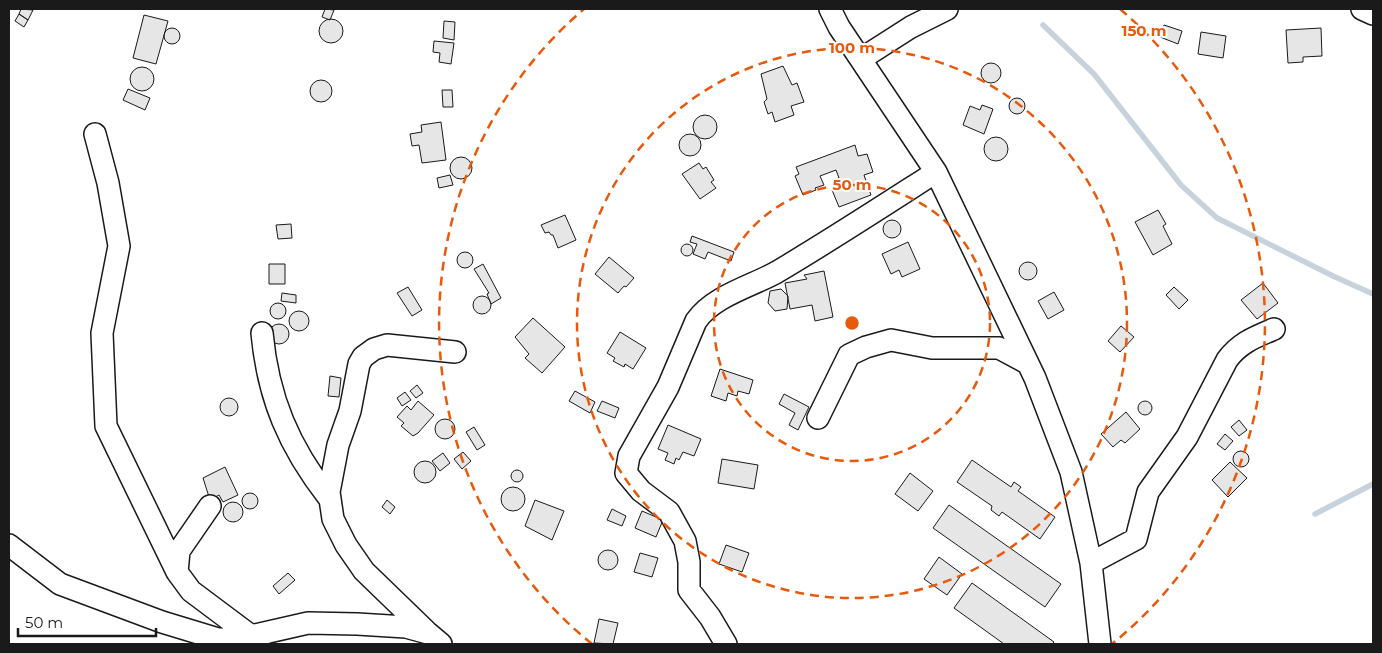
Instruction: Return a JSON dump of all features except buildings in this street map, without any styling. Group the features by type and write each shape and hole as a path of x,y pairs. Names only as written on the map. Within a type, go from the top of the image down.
{"street":[{"path":"830,9 936,172 1027,363 1070,472 1091,563 1100,644"},
{"path":"861,59 911,27 947,9"},
{"path":"1362,9 1373,14"},
{"path":"95,134 108,183 119,246 102,333 106,426 177,572 191,591 256,640"},
{"path":"726,644 710,616 688,590 689,562 685,541 669,512 641,491 626,473 629,456 668,388 696,321 702,312 834,238 936,172"},
{"path":"1091,563 1114,553 1136,539 1148,492 1187,437 1227,360 1235,349 1246,341 1274,329"},
{"path":"262,333 266,370 279,414 300,458 329,498 338,528 364,571 385,594 418,621 434,639"},
{"path":"818,418 849,355 866,347 891,340 932,348 999,348 1027,363"},
{"path":"329,498 338,445 350,411 362,357 374,349 386,345 455,352"},
{"path":"177,572 179,551 210,506"},
{"path":"9,545 60,584 162,622 218,639 256,640 308,623 406,627 434,639"}],"waterway":[{"path":"1043,25 1094,74 1181,185 1217,218 1373,294"},
{"path":"1315,514 1373,484"}]}
